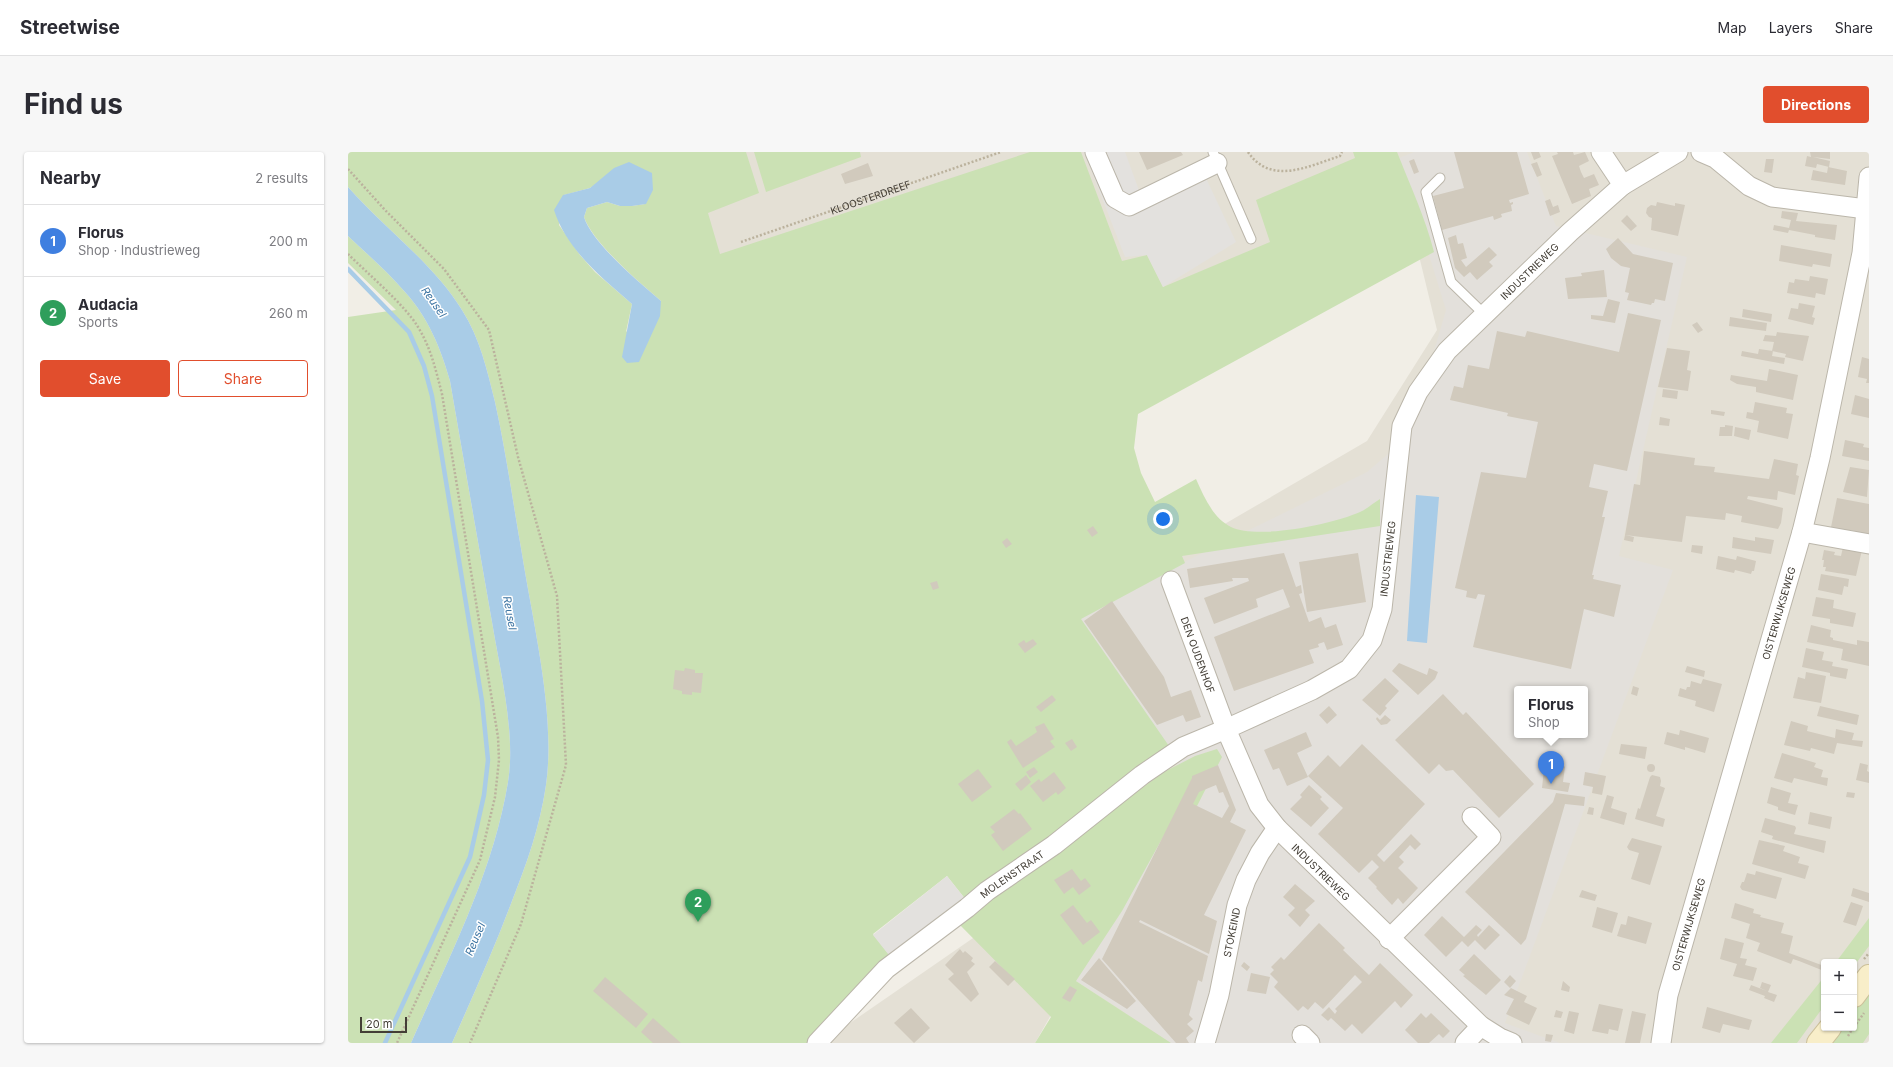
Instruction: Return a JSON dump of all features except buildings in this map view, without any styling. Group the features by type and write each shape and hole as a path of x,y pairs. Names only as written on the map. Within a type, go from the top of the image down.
{"main road":[{"path":"1860,1003 1869,976"},
{"path":"1818,1043 1828,1031"}],"street":[{"path":"1095,152 1115,198 1129,206 1215,158"},
{"path":"1601,152 1623,186"},
{"name":"INDUSTRIEWEG","path":"1512,1043 1500,1038 1481,1026 1277,828 1259,805 1226,729 1312,690 1349,670 1372,640 1382,609 1402,426 1418,392 1447,351 1570,232 1623,186 1678,152"},
{"path":"1701,152 1714,158 1749,186 1772,197 1866,209"},
{"name":"OISTERWIJKSEWEG","path":"1660,1043 1668,996 1802,532 1820,458 1862,253 1869,177"},
{"path":"1802,532 1869,544"},
{"name":"DEN OUDENHOF","path":"1171,581 1226,729"},
{"name":"MOLENSTRAAT","path":"817,1043 886,969 967,908 987,891 1054,844 1142,775 1177,751 1226,729"},
{"path":"1389,938 1490,837 1472,816"},
{"name":"STOKEIND","path":"1205,1043 1219,995 1237,905 1246,880 1260,853 1277,828"},
{"path":"1465,1043 1481,1026"}],"lane":[{"path":"1215,158 1251,239"},
{"path":"1440,178 1426,192 1451,282 1485,315"}],"path":[{"name":"KLOOSTERDREEF","path":"741,242 1001,152"},
{"path":"1248,152 1252,158 1273,171 1291,172 1340,156 1342,152"},
{"path":"348,168 385,210 444,268 489,330 518,456 557,596 566,765 520,924 470,1043"},
{"path":"348,254 418,326 434,363 442,394 492,700 499,760 495,797 480,860 397,1043"},
{"path":"1857,1015 1860,1003"}],"shaded area":[{"path":"674,152 1869,152 1869,1043 1169,1043 1072,978 1035,1043 826,1043 824,1041 1018,907 1072,613 1367,441 1437,330 1397,165 1275,247 1140,309 699,272"},
{"path":"1084,152 1125,152 1144,204 1204,174 1236,242 1163,287 1147,255 1125,257"},
{"path":"1414,152 1527,152 1556,226 1687,257 1619,556 1673,570 1505,1023 1560,1043 1171,1043 1073,979 1180,769 1076,618 1172,568 1367,472 1409,436 1446,310 1399,158"},
{"path":"947,876 966,900 892,959 873,935"}],"green space":[{"path":"348,152 746,152 759,193 708,213 720,254 1030,152 1081,152 1122,261 1147,255 1163,287 1270,242 1256,200 1355,158 1353,152 1397,152 1422,214 1434,252 1138,414 1134,448 1141,473 1155,502 1196,479 1202,493 1214,513 1231,527 1243,531 1259,532 1296,529 1332,521 1360,512 1380,499 1380,526 1182,556 1185,563 1081,619 1169,746 1128,773 1111,789 966,900 947,876 873,934 891,957 809,1043 452,1043 505,919 523,873 537,830 546,785 548,758 546,700 503,440 486,366 474,332 462,310 437,277 348,187","holes":["599,182 645,204 620,206 607,202 587,208 584,217 589,227 607,250 629,273 661,301 626,332 632,304 595,272 580,255 559,225 564,195 590,188"]},
{"path":"754,152 860,152 861,157 766,192"},
{"path":"348,236 392,277 413,302 433,334 450,381 503,681 509,723 510,763 508,782 492,850 468,916 411,1043 348,1043 348,317 396,310 348,263"},
{"path":"1217,749 1222,757 1196,808 1183,801 1122,911 1076,981 1171,1043 1035,1043 1051,1017 959,924 992,897 1164,772 1195,756"},
{"path":"1869,918 1869,946 1857,962 1857,959 1838,959"},
{"path":"1821,981 1821,1010 1797,1043 1771,1043"},
{"path":"1869,982 1869,1034 1863,1043 1827,1043 1835,1031 1857,1031 1857,1000"}],"water":[{"path":"629,162 652,173 653,190 646,204 620,206 607,202 587,208 584,217 596,238 617,262 661,301 660,316 639,362 627,363 622,357 632,304 597,273 576,250 567,238 554,210 563,195 590,188 614,168"},
{"name":"Reusel","path":"348,187 437,277 462,310 474,332 486,366 503,440 546,700 548,758 546,785 537,830 523,873 505,919 452,1043 411,1043 468,916 492,850 508,782 510,763 509,723 503,681 450,381 433,334 413,302 392,277 348,236"},
{"path":"1416,495 1439,497 1427,643 1407,641"}],"waterway":[{"path":"348,269 409,332 424,366 432,396 482,701 488,760 484,795 470,857 385,1043"}],"place":[{"name":"Florus","path":"1551,784"},
{"name":"Audacia","path":"698,922"}]}
